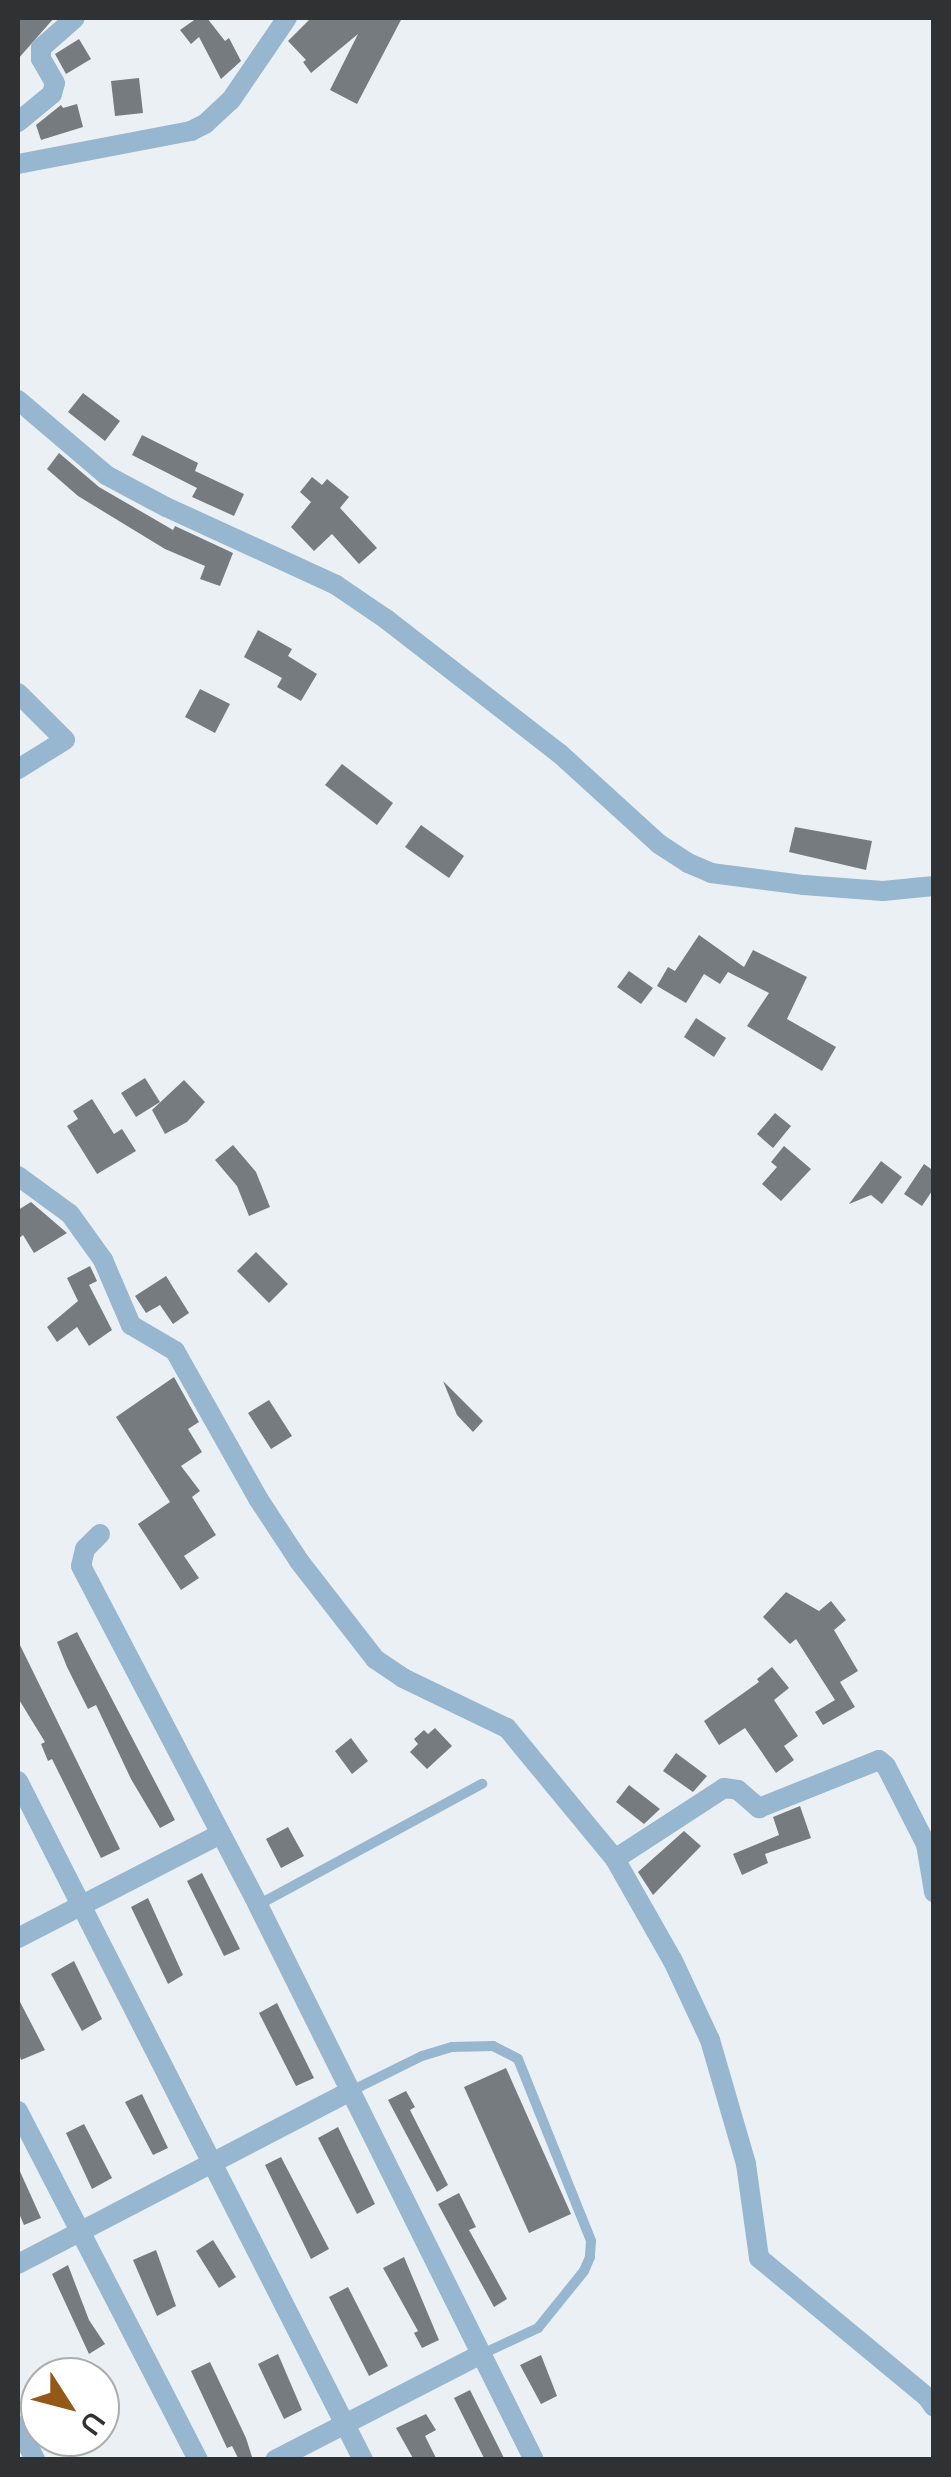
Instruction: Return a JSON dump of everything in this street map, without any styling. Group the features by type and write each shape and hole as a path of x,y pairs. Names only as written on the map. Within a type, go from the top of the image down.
{"street":[{"path":"18,122 52,94 55,84 41,59 41,48 75,18"},
{"path":"18,164 191,131 205,124 231,100 287,18"},
{"path":"18,400 106,474 166,507 291,562 369,608 559,753 659,844 688,863 711,873 804,885 882,891 934,886"},
{"path":"18,693 65,740 18,768"},
{"path":"18,1176 70,1214 103,1260 131,1325 175,1351 289,1546 375,1659 403,1678 507,1728 615,1859 674,1961 710,2040 746,2164 759,2258 927,2396 934,2407"},
{"path":"100,1534 85,1548 81,1566 258,1905 534,2460"},
{"path":"615,1859 724,1788 738,1790 759,1808 878,1760 886,1766 926,1844 934,1892"},
{"path":"18,1782 362,2460"},
{"path":"18,1938 220,1834"},
{"path":"18,2264 350,2092"},
{"path":"18,2111 198,2460"},
{"path":"275,2460 479,2355"},
{"path":"18,2426 35,2460"}],"lane":[{"path":"258,1905 482,1784"},
{"path":"350,2092 422,2056 452,2047 493,2046 518,2059 591,2241 590,2257 584,2271 538,2328 479,2355"}],"building":[{"path":"18,18 54,18 18,59"},
{"path":"197,18 207,18 225,41 229,38 241,61 221,79 199,37 191,44 180,30"},
{"path":"311,18 402,18 357,104 330,90 358,34 311,73 303,62 306,60 288,41"},
{"path":"79,39 91,59 66,74 55,54"},
{"path":"139,78 143,113 115,116 111,81"},
{"path":"77,104 83,127 41,140 36,125 61,105 63,108"},
{"path":"83,393 120,421 105,441 68,412"},
{"path":"142,435 198,463 195,471 244,494 234,516 192,497 197,488 132,455"},
{"path":"59,453 99,487 173,530 175,526 233,553 220,586 200,579 205,566 165,549 78,496 47,469"},
{"path":"312,477 322,485 327,479 349,497 340,508 377,548 359,564 332,534 314,551 291,527 311,502 300,492"},
{"path":"258,630 292,649 288,656 317,674 301,701 277,687 282,678 244,657"},
{"path":"200,689 230,704 215,733 185,717"},
{"path":"342,764 393,803 377,825 325,785"},
{"path":"421,825 464,856 449,878 405,847"},
{"path":"795,827 872,841 866,870 789,852"},
{"path":"699,935 744,967 753,950 807,977 787,1019 836,1047 822,1071 747,1026 769,993 728,972 720,984 704,974 686,1003 657,986 668,967 675,971"},
{"path":"629,971 653,988 641,1004 617,987"},
{"path":"696,1018 726,1038 714,1057 684,1037"},
{"path":"145,1078 160,1102 136,1117 121,1093"},
{"path":"184,1080 205,1102 187,1122 165,1134 152,1110"},
{"path":"92,1099 114,1134 122,1129 136,1151 97,1174 67,1126 78,1119 73,1111"},
{"path":"775,1113 791,1126 773,1148 757,1134"},
{"path":"233,1145 256,1172 270,1207 249,1216 237,1186 215,1160"},
{"path":"784,1146 811,1169 781,1201 762,1184 777,1167 771,1162"},
{"path":"881,1161 902,1177 882,1204 871,1195 849,1204"},
{"path":"924,1164 934,1171 934,1188 922,1206 904,1194"},
{"path":"31,1202 67,1233 34,1253 23,1235 18,1239 18,1210"},
{"path":"256,1252 288,1284 269,1303 237,1271"},
{"path":"90,1266 97,1281 89,1285 112,1330 89,1346 77,1327 57,1342 47,1327 78,1301 67,1278"},
{"path":"166,1276 189,1313 173,1324 160,1305 146,1313 135,1296"},
{"path":"174,1377 199,1422 188,1429 202,1452 181,1466 200,1491 192,1497 216,1535 184,1556 199,1578 181,1590 138,1524 170,1502 116,1417"},
{"path":"443,1381 483,1421 473,1432 457,1415"},
{"path":"269,1400 292,1436 271,1449 248,1413"},
{"path":"786,1592 819,1611 831,1601 846,1620 834,1630 858,1671 840,1682 855,1707 823,1725 815,1712 835,1700 796,1639 790,1644 763,1617"},
{"path":"77,1632 175,1820 160,1828 131,1779 96,1705 88,1709 67,1667 57,1642"},
{"path":"18,1641 120,1849 101,1858 52,1759 48,1761 41,1744 45,1742 18,1698"},
{"path":"772,1667 789,1688 774,1700 798,1736 784,1746 794,1760 776,1773 745,1728 719,1745 704,1721 759,1682 757,1679"},
{"path":"435,1728 452,1746 427,1769 410,1752 418,1744 414,1739 424,1730 428,1734"},
{"path":"351,1738 368,1761 352,1774 335,1751"},
{"path":"676,1753 707,1776 693,1792 663,1771"},
{"path":"629,1785 660,1809 644,1824 616,1802"},
{"path":"800,1806 811,1838 765,1854 768,1863 742,1875 733,1854 779,1835 773,1817"},
{"path":"288,1827 304,1856 281,1868 266,1839"},
{"path":"684,1831 701,1846 653,1895 638,1872"},
{"path":"202,1873 240,1949 224,1956 187,1881"},
{"path":"148,1898 183,1975 168,1984 131,1907"},
{"path":"74,1961 102,2019 82,2031 51,1974"},
{"path":"18,1998 45,2050 21,2060 18,2051"},
{"path":"277,2003 314,2078 296,2086 259,2013"},
{"path":"506,2068 571,2214 529,2233 464,2087"},
{"path":"406,2091 415,2107 410,2110 448,2185 437,2192 388,2100"},
{"path":"142,2094 168,2148 153,2155 125,2102"},
{"path":"84,2124 112,2178 92,2189 66,2133"},
{"path":"338,2127 375,2204 357,2214 318,2138"},
{"path":"281,2157 329,2249 311,2259 265,2165"},
{"path":"18,2167 41,2218 24,2225 18,2211"},
{"path":"459,2193 476,2227 469,2230 507,2299 494,2307 438,2204"},
{"path":"213,2240 236,2277 219,2288 196,2251"},
{"path":"156,2250 176,2306 157,2316 133,2260"},
{"path":"404,2257 439,2340 422,2348 414,2333 418,2331 383,2268"},
{"path":"68,2265 89,2320 105,2344 89,2354 52,2274"},
{"path":"348,2287 388,2366 369,2376 329,2297"},
{"path":"278,2354 302,2410 284,2419 258,2364"},
{"path":"541,2355 557,2396 541,2404 520,2365"},
{"path":"210,2362 253,2460 239,2460 232,2446 227,2448 191,2371"},
{"path":"470,2390 505,2460 485,2460 454,2398"},
{"path":"426,2414 436,2430 425,2436 437,2460 414,2460 396,2428"}]}
